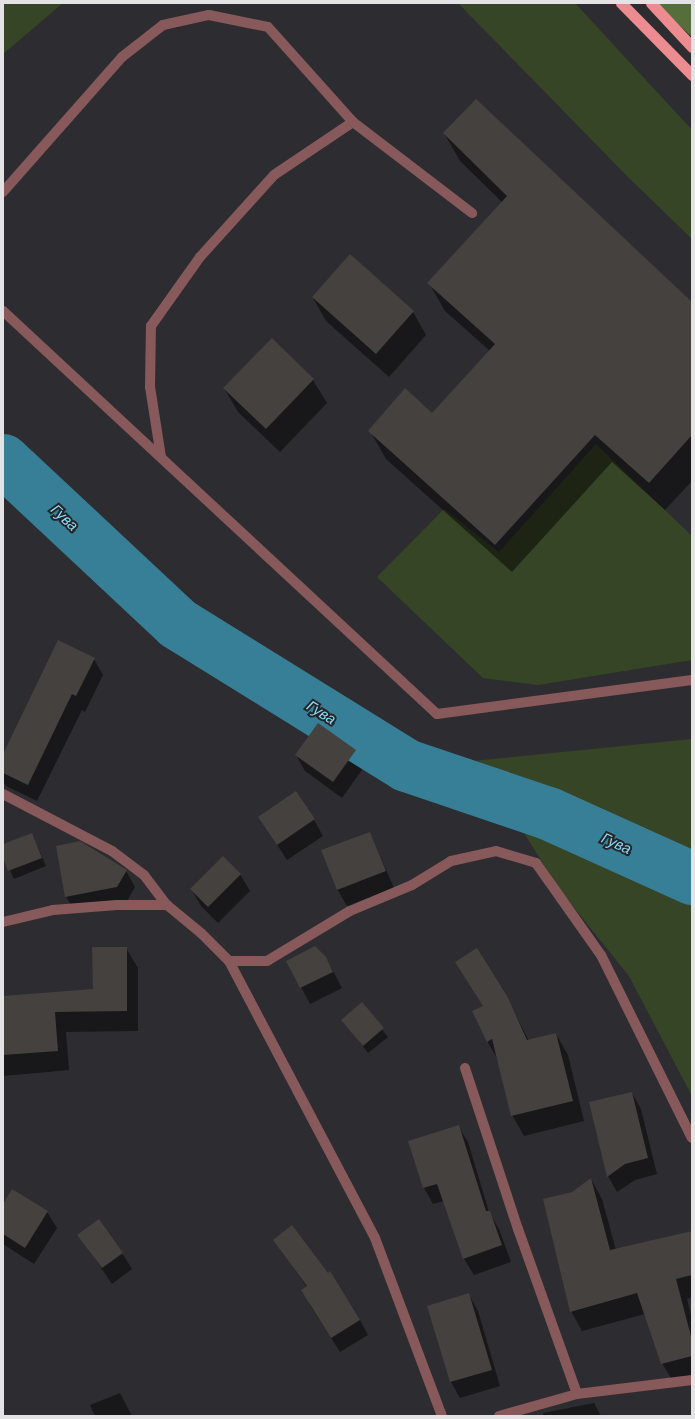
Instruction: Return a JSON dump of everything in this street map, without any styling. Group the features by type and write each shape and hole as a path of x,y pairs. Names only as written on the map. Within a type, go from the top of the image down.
{"highway":[{"path":"621,3 692,75"},
{"path":"651,3 692,47"}],"lane":[{"path":"3,192 122,57 163,24 209,15 268,27 353,122 472,213"},
{"path":"161,457 150,387 151,326 200,257 274,175 353,122"},
{"path":"3,311 437,714 692,680"},
{"path":"3,794 112,851 144,875 167,905 202,934 229,961 375,1238 442,1416"},
{"path":"229,961 267,962 350,911 412,884 451,861 496,851 536,863 601,955 692,1138"},
{"path":"3,922 52,910 117,905 167,905"},
{"path":"465,1068 518,1229 577,1394"},
{"path":"499,1416 577,1394 692,1380"}],"green space":[{"path":"3,3 63,3 3,54"},
{"path":"458,3 575,3 692,130 692,239 627,176"},
{"path":"655,3 692,3 692,37"},
{"path":"596,444 692,536 692,660 538,685 483,678 377,577 444,509 499,552"},
{"path":"692,739 692,1096 629,976 560,890 517,822 434,765"}],"building":[{"path":"476,99 692,302 692,435 649,483 595,435 495,545 368,431 405,388 432,413 495,344 427,283 507,196 443,133"},
{"path":"350,254 414,311 376,354 312,297"},
{"path":"272,338 314,379 266,429 223,388"},
{"path":"58,640 95,658 76,696 72,694 28,785 3,773 3,754"},
{"path":"318,723 356,750 333,782 295,755"},
{"path":"296,791 315,819 277,845 258,817"},
{"path":"370,832 386,871 337,890 321,850"},
{"path":"32,833 42,858 8,871 3,858 3,844"},
{"path":"80,841 127,870 117,887 65,897 56,846"},
{"path":"223,856 241,874 208,907 190,889"},
{"path":"315,946 326,957 333,972 300,988 286,961"},
{"path":"92,947 127,947 127,1011 55,1012 58,1051 3,1055 3,996 93,989"},
{"path":"477,948 507,996 527,1040 556,1033 573,1101 511,1116 492,1039 487,1042 472,1011 483,1006 455,962"},
{"path":"362,1002 384,1028 363,1046 341,1020"},
{"path":"632,1092 648,1158 625,1164 607,1177 589,1102"},
{"path":"459,1125 486,1211 490,1211 502,1245 463,1259 437,1184 423,1188 408,1141"},
{"path":"591,1178 610,1250 692,1231 692,1275 676,1279 692,1340 692,1356 661,1364 637,1293 570,1312 543,1199 572,1192"},
{"path":"12,1189 48,1211 25,1248 3,1234 3,1204"},
{"path":"99,1219 123,1253 102,1268 77,1235"},
{"path":"292,1225 328,1273 330,1271 360,1320 331,1338 301,1290 307,1286 273,1240"},
{"path":"469,1293 492,1370 450,1382 427,1306"}],"waterway":[{"name":"Гува","path":"3,460 177,623 406,765 548,813 692,878"}]}
